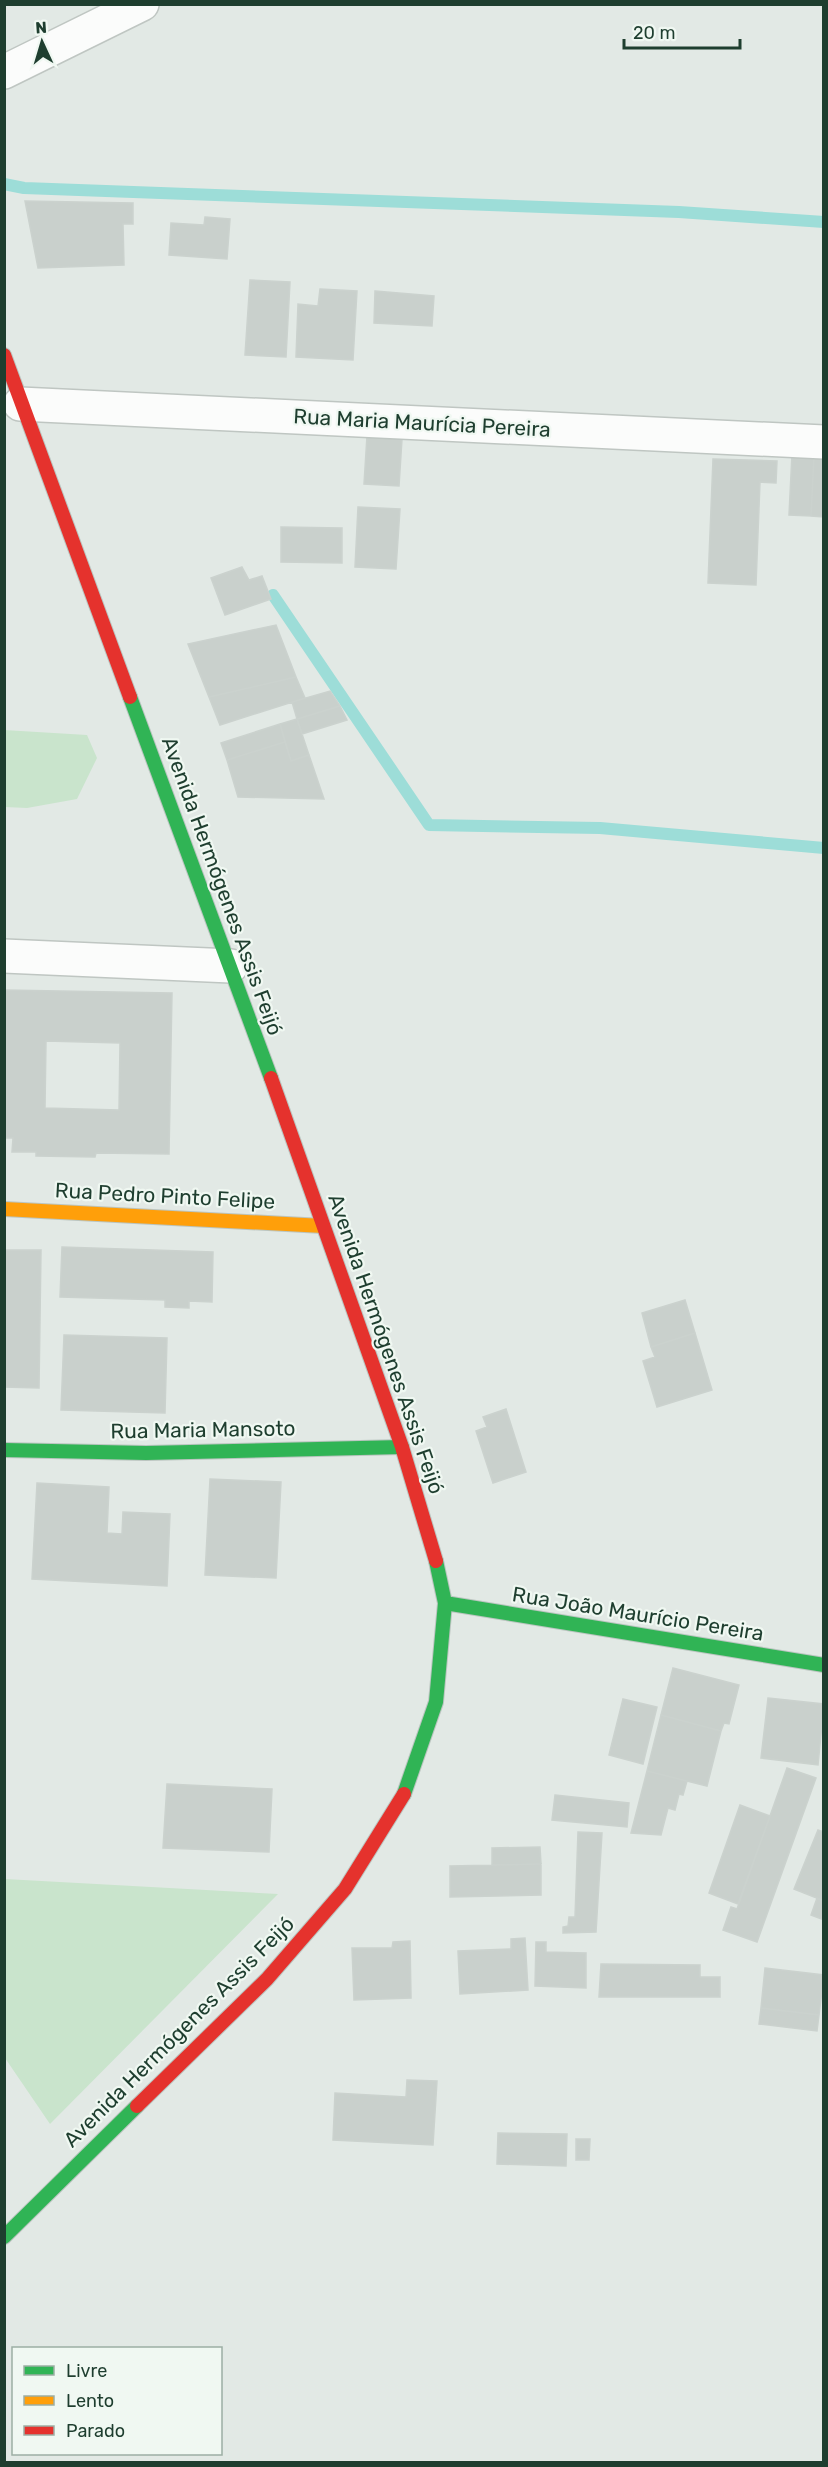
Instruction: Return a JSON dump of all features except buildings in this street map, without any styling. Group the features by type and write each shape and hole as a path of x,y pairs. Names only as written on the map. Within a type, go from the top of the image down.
{"main road":[{"name":"Avenida Hermógenes Assis Feijó","path":"4,355 20,404 231,966 402,1447 432,1540 445,1604 436,1702 405,1792 345,1889 267,1979 4,2237"},
{"name":"Rua Pedro Pinto Felipe","path":"4,1209 323,1226"},
{"name":"Rua Maria Mansoto","path":"4,1450 146,1452 402,1447"},
{"name":"Rua João Maurício Pereira","path":"445,1604 824,1665"}],"street":[{"path":"4,72 142,4"},
{"name":"Rua Maria Maurícia Pereira","path":"20,404 824,441"},
{"path":"4,956 231,966"}],"green space":[{"path":"4,730 87,735 97,758 77,799 27,808 5,807"},
{"path":"4,1880 278,1894 50,2124 5,2058"}],"waterway":[{"path":"4,184 24,188 679,212 824,222"},
{"path":"273,595 429,825 600,828 824,848"}],"traffic: fast":[{"path":"130,697 271,1078"},
{"path":"4,1450 146,1453 402,1447"},
{"path":"404,1794 436,1702 445,1603 436,1561"},
{"path":"445,1603 824,1665"},
{"path":"4,2237 137,2106"}],"traffic: slow":[{"path":"4,1209 323,1226"}],"traffic: jam":[{"path":"4,355 130,697"},
{"path":"271,1078 402,1447 436,1561"},
{"path":"137,2106 267,1979 345,1889 404,1794"}]}
